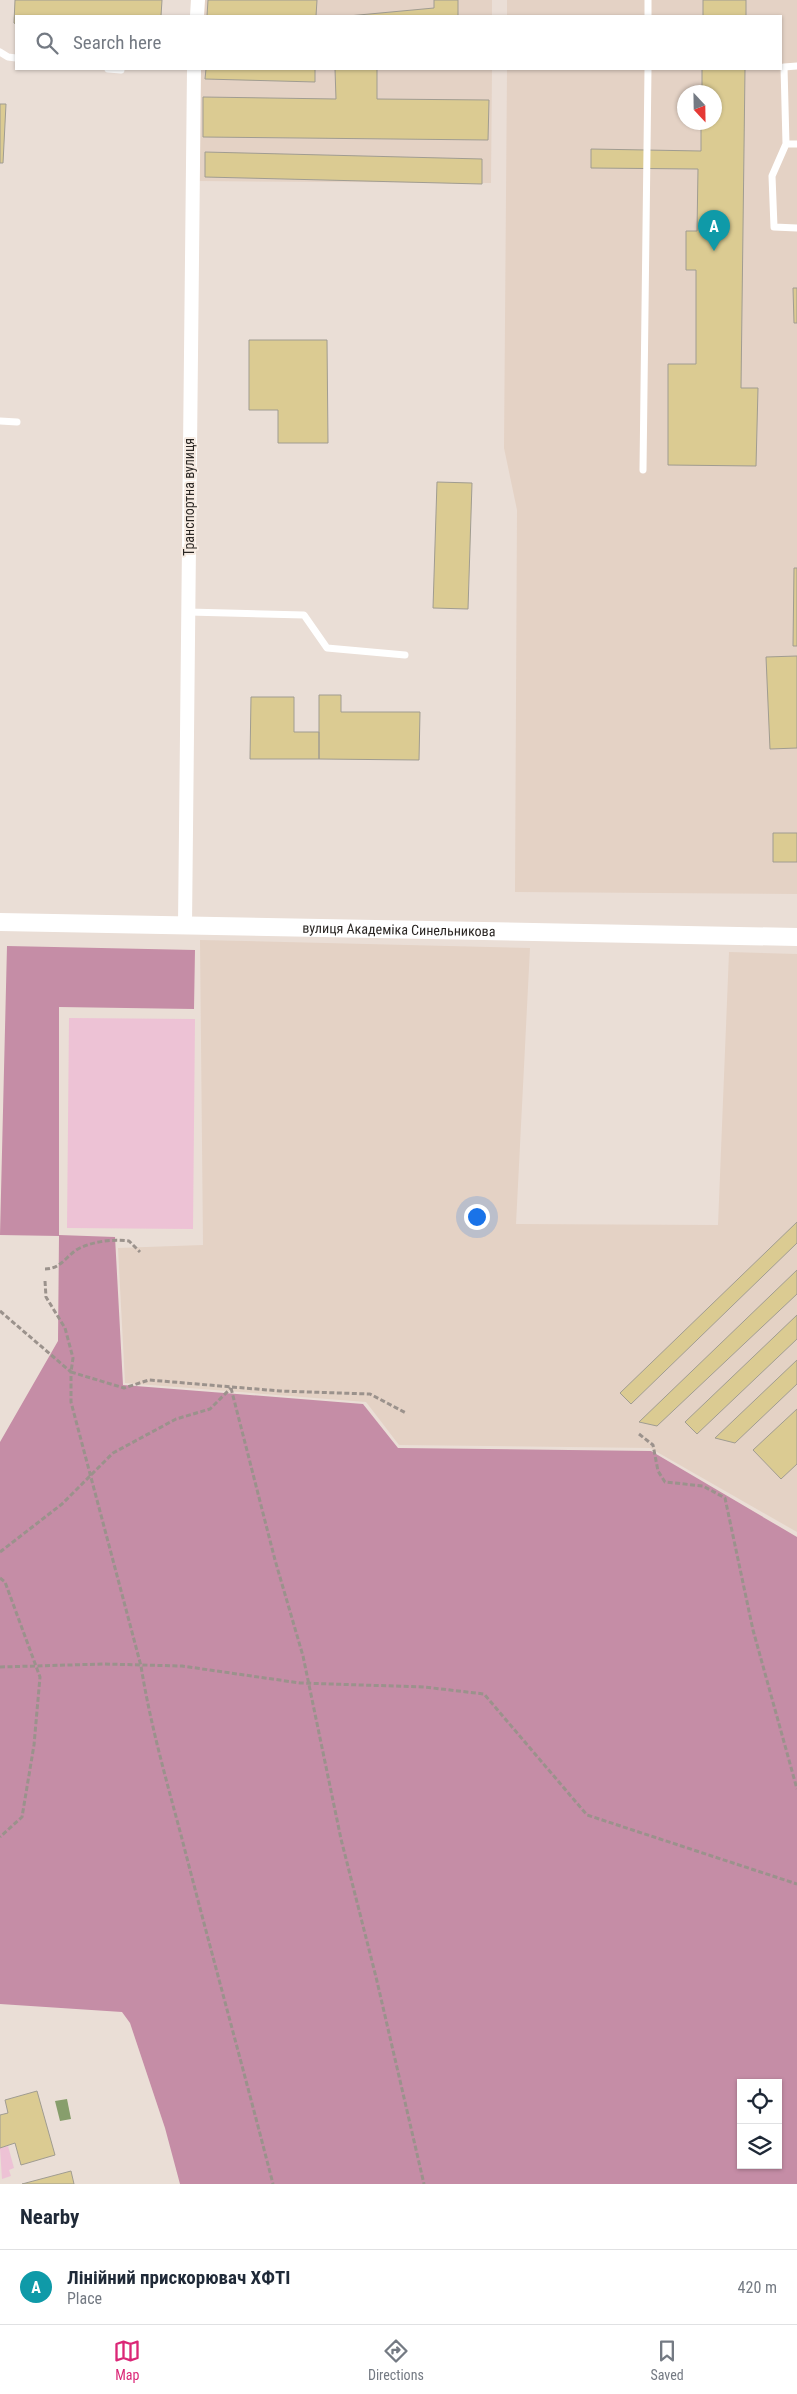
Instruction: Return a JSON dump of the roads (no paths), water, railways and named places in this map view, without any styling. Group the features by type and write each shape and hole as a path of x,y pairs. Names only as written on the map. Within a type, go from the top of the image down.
{"street":[{"path":"197,15 198,0"},
{"name":"Транспортна вулиця","path":"185,925 194,70"},
{"name":"вулиця Академіка Синельникова","path":"0,922 797,937"}],"lane":[{"path":"648,0 648,15"},
{"path":"0,52 8,57 15,58"},
{"path":"797,66 784,67 786,144 772,176 774,228 797,228"},
{"path":"643,470 648,70"},
{"path":"786,144 797,144"},
{"path":"0,421 17,422"},
{"path":"188,612 304,615 327,648 405,655"}],"place":[{"name":"Лінійний прискорювач ХФТІ","path":"714,251"}]}
